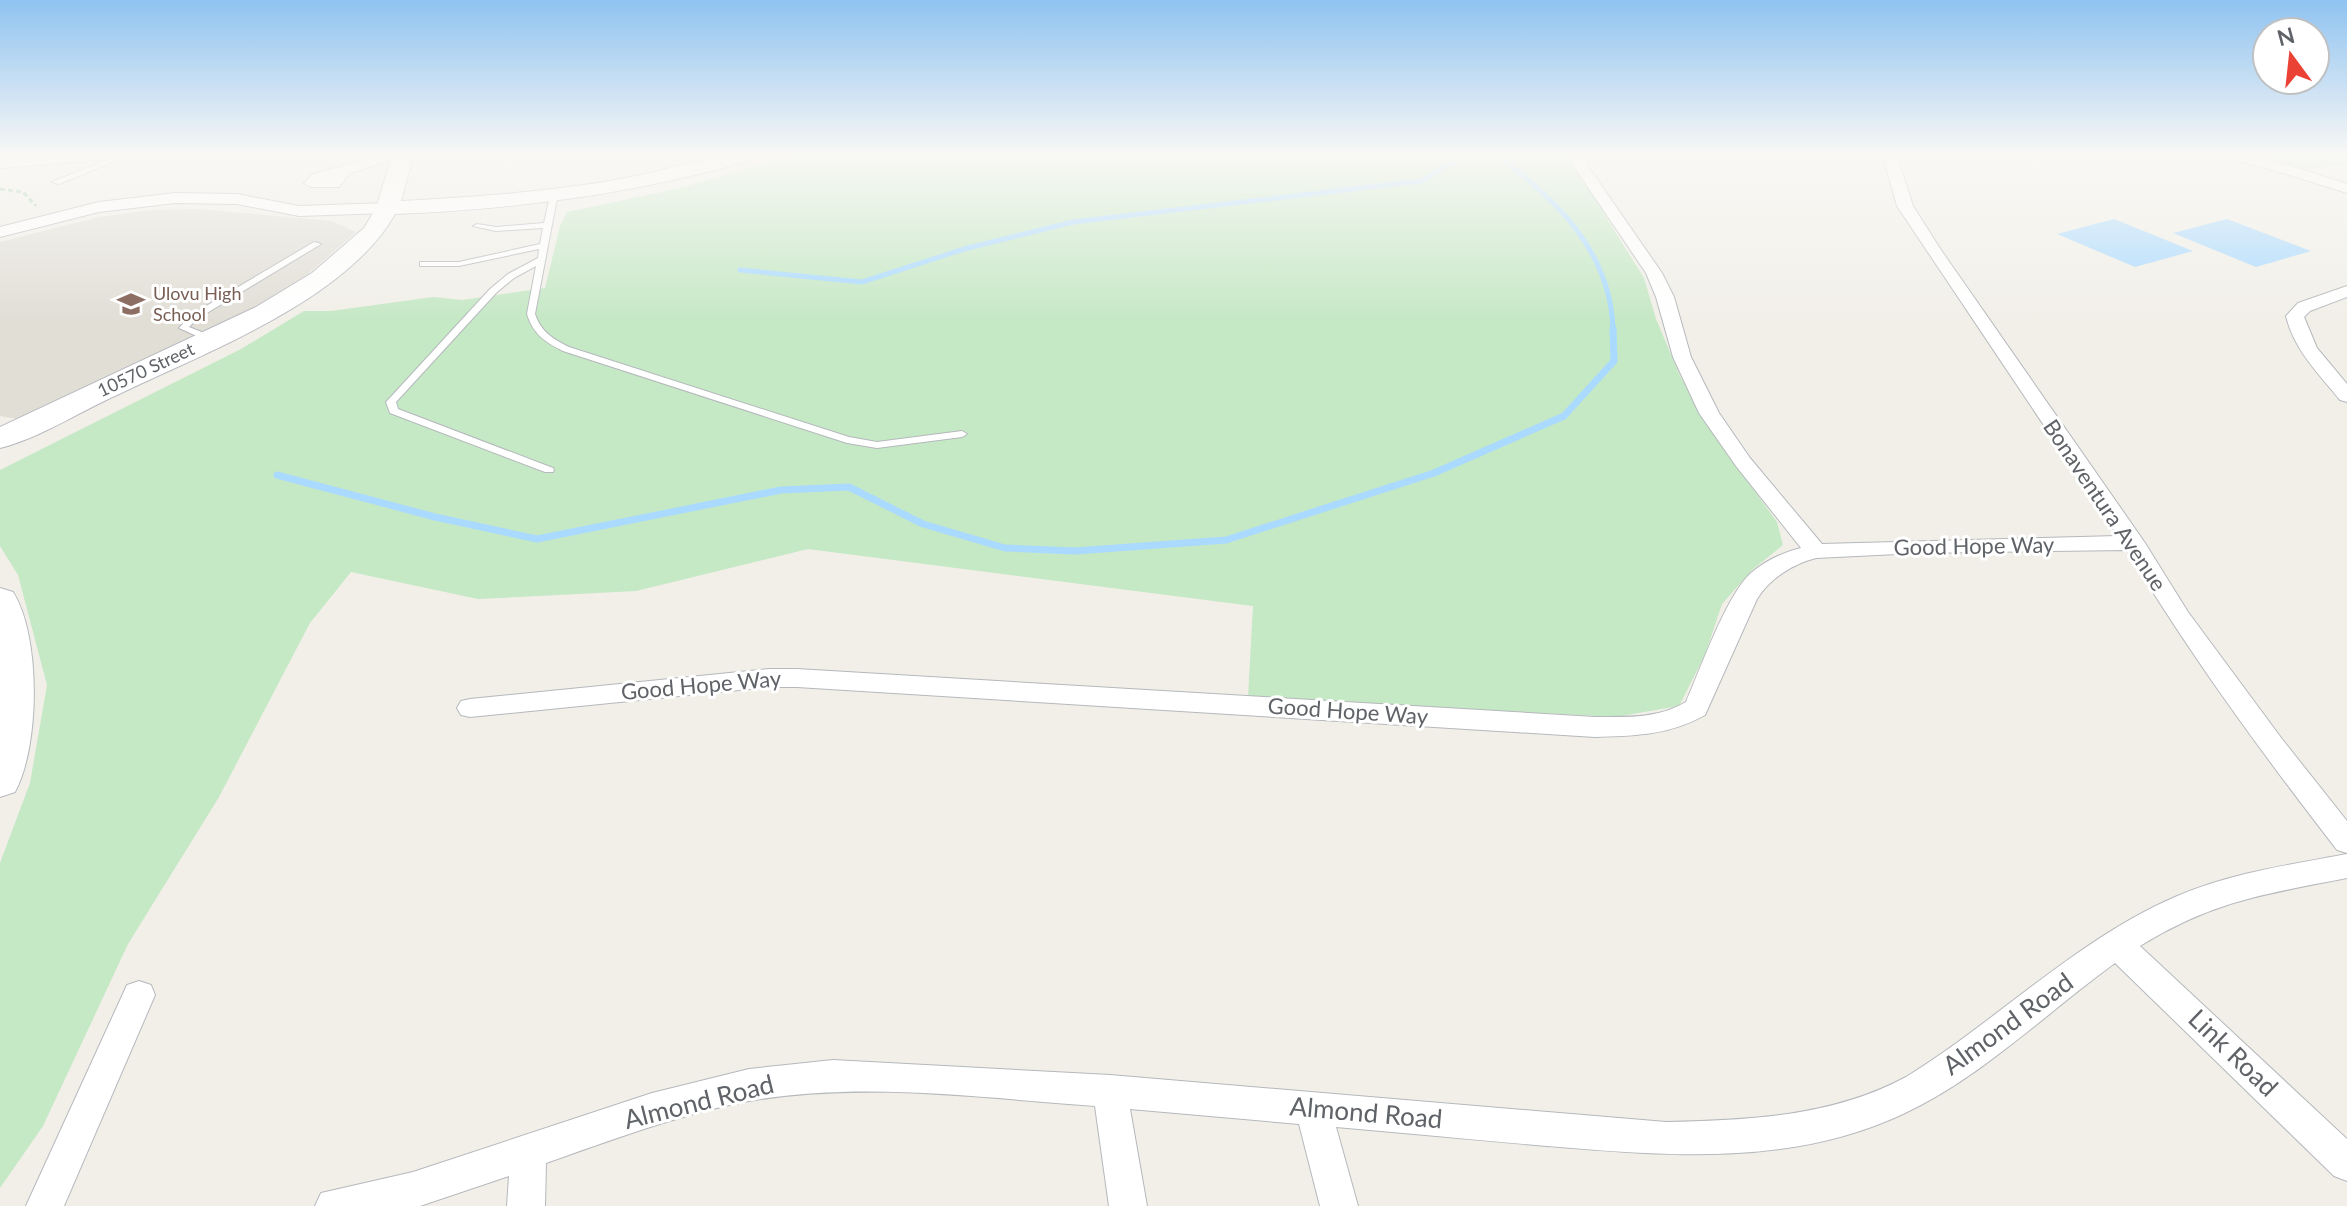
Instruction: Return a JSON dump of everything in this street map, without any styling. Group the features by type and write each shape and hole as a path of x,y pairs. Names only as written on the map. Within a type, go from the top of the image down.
{"street":[{"path":"0,232 93,209"},
{"path":"290,209 349,209"},
{"name":"10570 Street","path":"0,439 265,313 321,278 362,245 386,209"},
{"path":"1610,209 1654,273 1665,297 1682,357 1709,413 1743,462 1816,551"},
{"name":"Bonaventura Avenue","path":"1907,209 2134,543 2179,617 2272,746 2347,842"},
{"path":"2347,291 2304,307 2295,316 2297,328 2309,350 2347,396"},
{"name":"Good Hope Way","path":"470,708 769,678 797,678 1595,727 1649,726 1679,718 1696,708 1734,616 1758,579 1793,557 1816,551 1918,546 2134,543"},
{"path":"0,600 14,654 17,691 0,781"},
{"name":"Almond Road","path":"334,1206 413,1190 652,1110 735,1089 833,1076 933,1079 1110,1091 1666,1139 1756,1138 1825,1124 1877,1108 1931,1081 2117,945 2181,908 2214,894 2347,866"},
{"name":"Link Road","path":"2117,945 2196,1016 2347,1163"},
{"path":"45,1206 139,995"},
{"path":"1110,1091 1128,1206"},
{"path":"1313,1109 1339,1206"},
{"path":"526,1206 528,1152"}],"lane":[{"path":"551,209 531,314 534,326 543,338 566,349 847,440 886,445 962,434"},
{"path":"477,226 496,229 548,225"},
{"path":"211,339 183,328 194,317 317,244"},
{"path":"423,264 459,264 544,246"},
{"path":"542,259 493,291 391,402 393,411 549,470"}],"path":[{"path":"38,209 47,219"}],"shaded area":[{"name":"Ulovu High School","path":"202,209 332,221 356,232 294,286 230,323 18,419 0,416 0,242 99,217 151,210"}],"green space":[{"path":"580,209 1601,209 1644,278 1656,319 1680,376 1722,446 1777,522 1783,545 1752,570 1722,604 1705,655 1679,706 1615,717 1248,697 1253,606 808,549 636,591 478,599 351,572 310,623 219,797 128,944 43,1126 0,1188 0,863 30,783 47,685 18,575 0,546 0,470 241,349 304,311 331,311 433,297 462,300 545,288 560,226 567,212"}],"water":[{"path":"2114,219 2193,251 2135,267 2057,234"},
{"path":"2227,219 2311,251 2256,267 2173,233"}],"waterway":[{"path":"740,270 862,282 964,249 1073,222 1181,209"},
{"path":"1559,209 1590,250 1602,275 1610,301 1613,330"},
{"path":"277,475 435,517 537,539 781,490 849,487 923,524 1005,548 1075,551 1226,540 1434,473 1564,416 1614,361 1613,328"}],"place":[{"name":"Ulovu High School","path":"131,304"}]}
